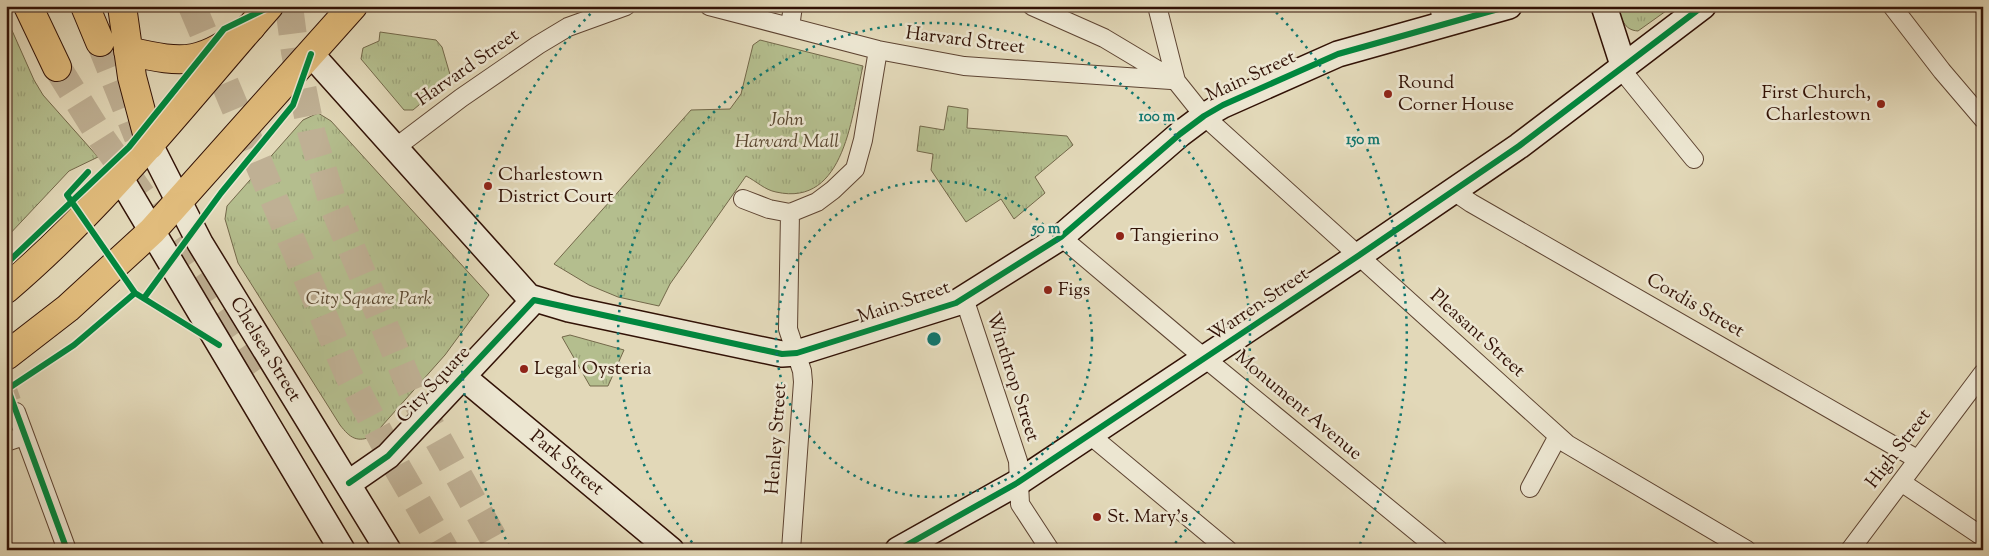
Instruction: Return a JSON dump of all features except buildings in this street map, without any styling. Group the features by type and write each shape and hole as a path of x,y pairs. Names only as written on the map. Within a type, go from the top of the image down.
{"main road":[{"path":"28,6 57,67"},
{"path":"85,6 100,42"},
{"path":"122,6 132,77 150,145"},
{"path":"7,288 46,253 121,179 268,6"},
{"path":"16,350 95,284 152,231 353,6"},
{"name":"Main Street","path":"534,300 764,352 797,353 949,307 1061,237 1204,116 1338,54 1441,15 1509,6"},
{"path":"1604,6 1621,66"},
{"name":"Warren Street","path":"898,550 1017,483 1207,358 1519,146 1621,66 1704,6"},
{"path":"128,51 165,60 191,59 219,48 251,27"},
{"path":"311,54 518,287 534,300"},
{"name":"Chelsea Street","path":"150,145 200,243 349,483 388,550"},
{"name":"Chelsea Street","path":"121,179 342,550"},
{"name":"City Square","path":"349,483 382,461 534,300"},
{"name":"Park Street","path":"462,376 671,550"}],"street":[{"name":"Harvard Street","path":"395,148 461,98 538,45 568,27 626,6"},
{"name":"Harvard Street","path":"709,6 878,50 964,66 1176,81"},
{"path":"790,27 793,6"},
{"path":"1032,6 1104,38 1176,81 1204,116"},
{"path":"1157,6 1176,81"},
{"path":"1892,6 1983,119"},
{"path":"743,199 769,209 790,213 816,202 833,190 855,168 864,140 878,50"},
{"path":"1621,66 1694,158"},
{"name":"Pleasant Street","path":"1204,116 1567,444 1747,550"},
{"name":"Cordis Street","path":"1452,190 1471,203 1917,459"},
{"name":"Henley Street","path":"790,213 788,329 790,341 797,353 803,382 791,550"},
{"name":"Monument Avenue","path":"1061,237 1439,550"},
{"name":"Winthrop Street","path":"964,298 1018,462 1017,483 1020,504 1050,550"},
{"name":"High Street","path":"1850,550 1983,373"},
{"path":"16,412 67,550"},
{"path":"1090,435 1228,550"},
{"path":"6,442 24,436"},
{"path":"1530,488 1558,436"},
{"path":"1901,482 1983,537"}],"green space":[{"path":"1617,6 1673,6 1638,31 1626,26"},
{"path":"6,17 34,80 43,95 98,157 69,171 6,238"},
{"path":"380,32 436,40 442,47 451,78 413,110 404,110 361,59 363,48 379,41"},
{"name":"John Harvard Mall","path":"760,40 863,66 855,107 842,152 831,171 818,186 799,193 776,192 746,176 670,284 659,306 618,297 589,285 554,264 691,110 730,109 741,94 753,45"},
{"path":"948,106 968,109 967,128 1067,136 1073,145 1035,177 1045,193 1014,219 1001,199 966,222 931,170 933,154 917,151 920,126 944,130"},
{"name":"City Square Park","path":"318,113 331,121 489,295 445,355 373,436 362,439 354,438 340,425 238,263 225,219 227,206 303,120"},
{"path":"570,335 624,350 608,386 590,386 562,337"}],"tunnel":[{"path":"192,6 348,374 398,469 445,550"},
{"path":"289,6 295,52 311,131 335,210 416,400 500,550"},
{"path":"100,42 138,137"},
{"path":"57,67 102,139 268,375"},
{"path":"6,384 16,412"}],"cycle path":[{"path":"349,483 388,456 534,300 782,354 797,353 956,303 1061,237 1180,134 1204,116 1223,105 1338,54 1509,6"},
{"path":"898,550 1017,483 1358,256 1519,146 1703,6"},
{"path":"6,264 129,147 224,29 267,8"},
{"path":"144,298 221,193 293,105 311,54"},
{"path":"88,172 67,195 135,293 219,345"},
{"path":"6,390 74,345 135,293"},
{"path":"6,384 67,550"}],"place":[{"name":"Round Corner House","path":"1388,94"},
{"name":"First Church, Charlestown","path":"1881,104"},
{"name":"Charlestown District Court","path":"488,186"},
{"name":"Tangierino","path":"1120,236"},
{"name":"Figs","path":"1048,290"},
{"name":"Legal Oysteria","path":"524,369"},
{"name":"St. Mary's","path":"1097,517"}]}
